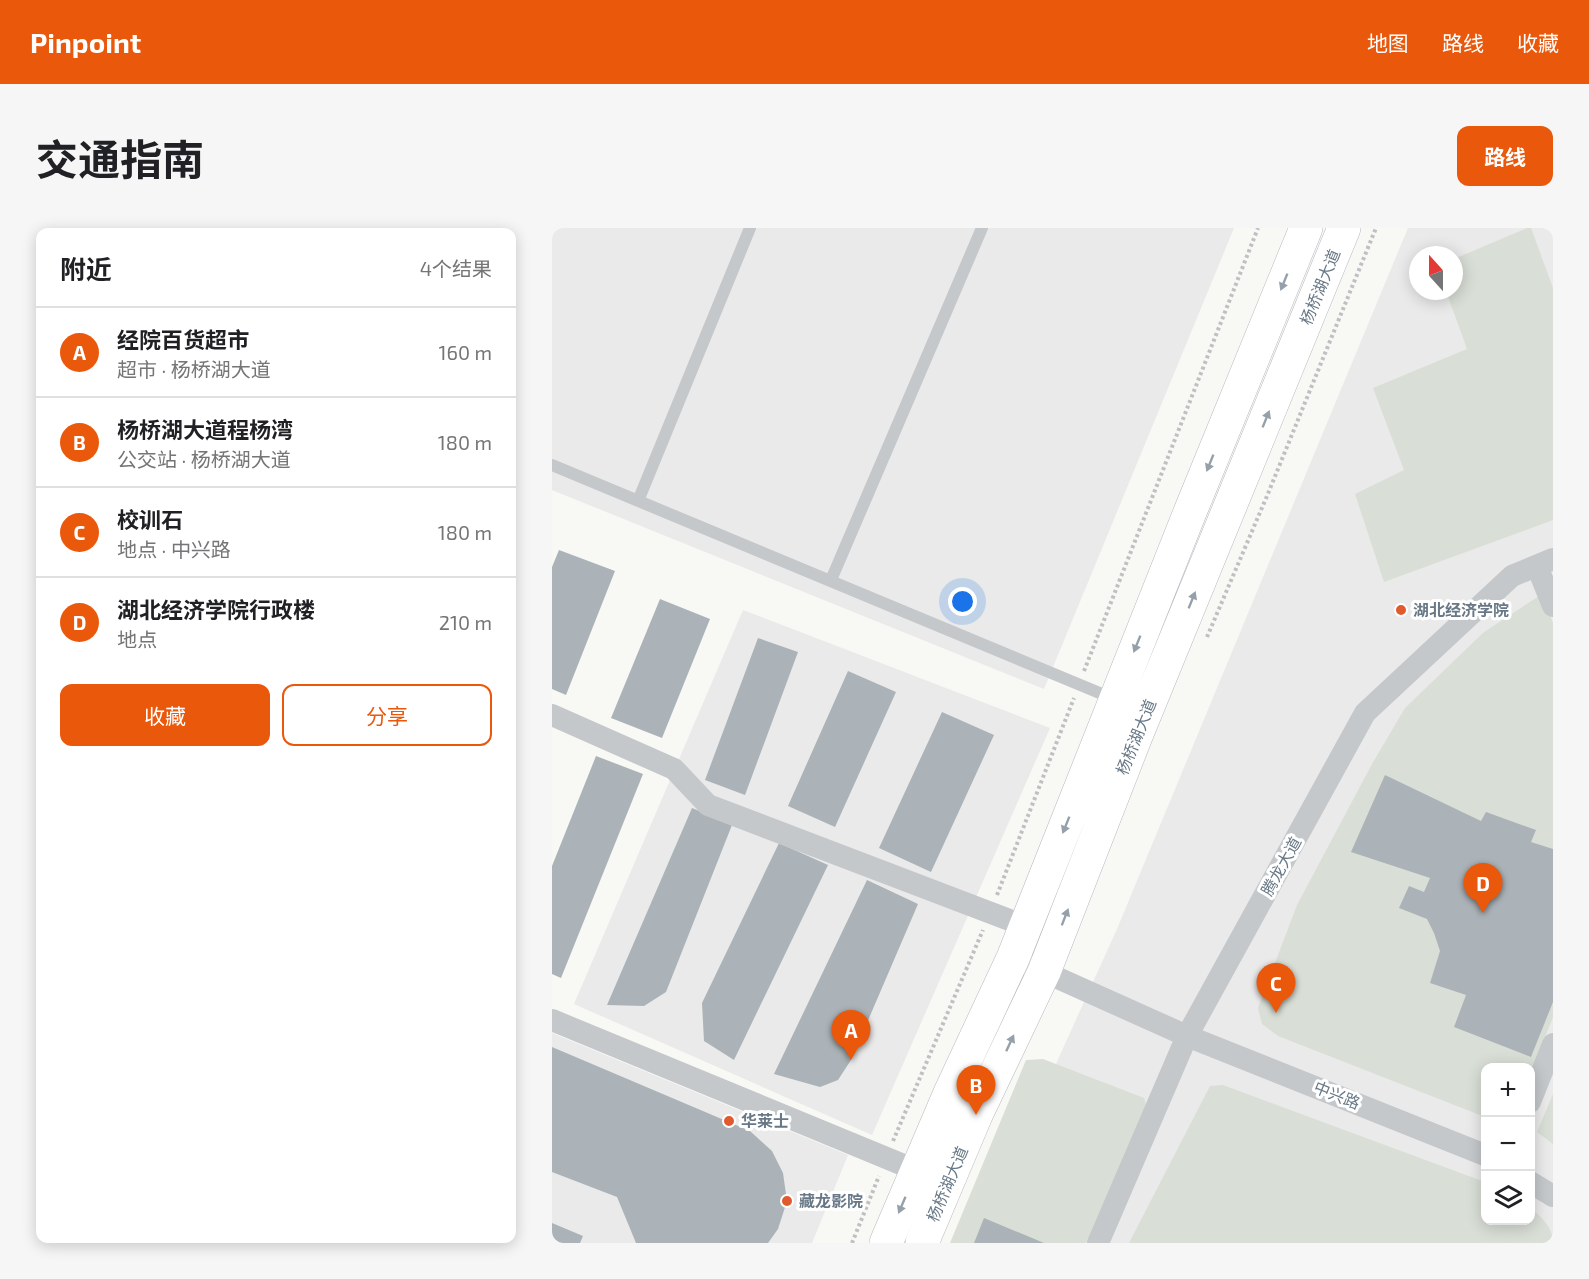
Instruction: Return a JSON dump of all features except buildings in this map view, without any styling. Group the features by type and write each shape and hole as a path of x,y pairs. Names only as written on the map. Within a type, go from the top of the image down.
{"main road":[{"name":"杨桥湖大道","path":"886,1243 950,1093 1013,958 1306,228"},
{"name":"杨桥湖大道","path":"922,1243 976,1115 1044,972 1136,736 1344,228"}],"street":[{"path":"1545,563 1553,606"},
{"name":"腾龙大道","path":"1098,1243 1187,1036 1365,712 1512,576 1545,563"},
{"path":"552,715 674,769 708,805 1025,926"},
{"name":"中兴路","path":"1013,958 1187,1036 1481,1153"},
{"path":"552,1020 948,1183"},
{"path":"1535,1089 1553,1044"},
{"path":"1535,1185 1553,1196"}],"lane":[{"path":"638,501 750,228"},
{"path":"831,580 982,228"},
{"path":"552,465 1115,700"}],"path":[{"path":"852,1243 885,1159 990,913 1258,228"}],"shaded area":[{"path":"552,228 1234,228 1044,689 552,490"},
{"name":"湖北经济学院","path":"1408,228 1553,228 1553,1243 975,1243 1117,929"},
{"path":"1531,228 1553,288 1553,520 1384,582 1355,494 1404,470 1373,388 1467,349 1449,300 1463,300 1463,255"},
{"path":"1542,594 1553,623 1553,1017 1535,1063 1481,1063 1481,1115 1278,1036 1262,1024 1258,1008 1297,905 1372,764 1405,708 1484,632"},
{"path":"743,610 1050,728 872,1135 574,1004"},
{"path":"552,1033 848,1155 812,1243 552,1243"},
{"path":"1043,1059 1144,1098 1148,1111 1086,1243 950,1243 1026,1060"},
{"path":"1223,1085 1481,1181 1481,1225 1535,1225 1535,1212 1549,1228 1553,1243 1129,1243 1210,1086"},
{"path":"1553,1094 1553,1144 1537,1132"}],"place":[{"name":"湖北经济学院","path":"1401,610"},
{"name":"湖北经济学院行政楼","path":"1483,913"},
{"name":"校训石","path":"1276,1013"},
{"name":"经院百货超市","path":"851,1060"},
{"name":"杨桥湖大道程杨湾","path":"976,1115"},
{"name":"华莱士","path":"729,1121"},
{"name":"藏龙影院","path":"787,1201"}]}
